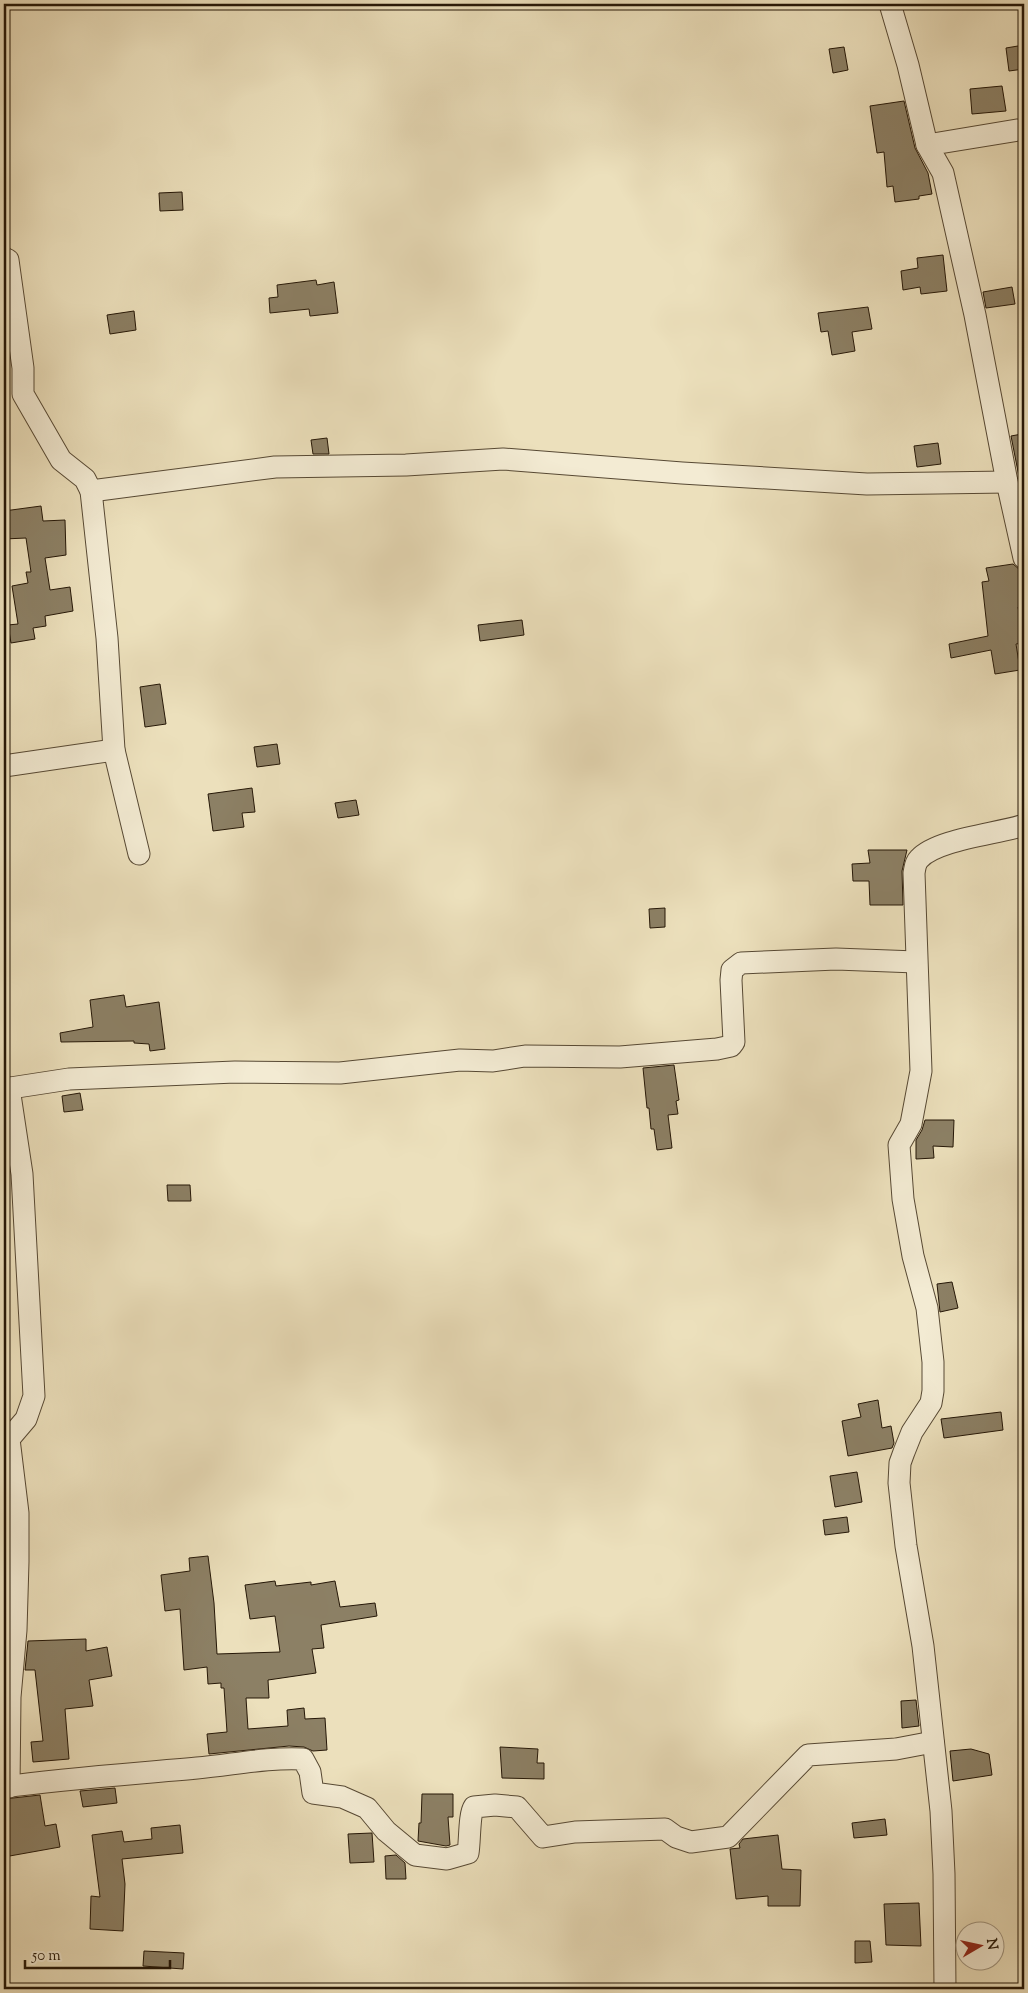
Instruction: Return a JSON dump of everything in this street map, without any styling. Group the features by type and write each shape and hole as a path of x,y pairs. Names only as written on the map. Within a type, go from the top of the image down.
{"street":[{"path":"890,4 908,65 927,145 943,173 975,316 1007,482 1024,558"},
{"path":"927,145 1024,129"},
{"path":"4,258 8,260 14,296 23,368 23,394 61,460 85,479 91,490 107,638 114,750 139,854"},
{"path":"91,490 275,467 406,464 503,459 682,473 868,484 1007,482"},
{"path":"4,766 114,750"},
{"path":"945,1989 944,1874 941,1811 923,1646 906,1546 899,1483 900,1463 904,1452 912,1432 931,1403 933,1391 933,1362 926,1308 913,1256 903,1199 899,1145 911,1124 921,1071 914,873 918,860 948,844 1024,825"},
{"path":"916,962 836,959 741,963 732,970 731,980 735,1027 734,1042 731,1046 717,1049 620,1057 525,1056 493,1062 460,1060 340,1074 235,1072 69,1079 7,1088 22,1174 34,1396 26,1419 9,1440 18,1513 18,1562 16,1630 10,1696 6,1787 100,1775 303,1759 310,1772 314,1793 342,1797 367,1808 386,1831 415,1855 447,1859 468,1853 471,1838 471,1811 474,1807 495,1805 516,1807 543,1837 574,1832 665,1829 676,1837 691,1842 728,1837 808,1755 896,1749 933,1742"}],"building":[{"path":"1024,45 1024,69 1009,71 1006,48"},
{"path":"844,47 848,70 833,73 829,49"},
{"path":"1002,86 1006,111 972,114 970,89"},
{"path":"904,101 915,148 928,173 932,194 919,196 919,199 895,202 893,186 887,187 884,152 877,153 870,106"},
{"path":"182,192 183,210 160,211 159,193"},
{"path":"943,255 947,291 921,294 920,287 903,290 901,271 918,268 917,258"},
{"path":"316,280 317,285 334,282 338,313 310,316 309,309 270,313 269,298 278,297 277,285"},
{"path":"1012,287 1015,304 986,308 983,292"},
{"path":"868,307 872,329 852,332 855,351 832,355 828,331 821,332 818,313"},
{"path":"134,311 136,330 110,334 107,315"},
{"path":"1022,434 1024,452 1024,502 1011,436"},
{"path":"327,438 329,454 313,454 311,440"},
{"path":"938,443 941,464 917,467 914,446"},
{"path":"41,506 43,521 65,520 66,555 45,558 50,590 70,587 73,611 45,616 46,626 33,628 35,639 11,643 8,625 18,624 12,586 28,583 26,572 31,572 26,538 4,539 4,511"},
{"path":"1013,564 1020,570 1024,570 1024,606 1018,607 1024,643 1016,644 1020,670 995,674 991,650 951,658 949,644 988,636 982,582 989,581 986,568"},
{"path":"522,620 524,635 480,641 478,625"},
{"path":"160,684 166,724 145,727 140,687"},
{"path":"277,744 280,764 257,767 254,747"},
{"path":"252,788 255,812 242,813 244,827 213,831 208,794"},
{"path":"356,800 359,815 338,818 335,803"},
{"path":"868,850 907,850 902,871 903,905 870,905 869,881 853,881 852,864 870,863"},
{"path":"665,908 665,927 650,928 649,909"},
{"path":"124,995 126,1007 159,1002 165,1049 150,1051 149,1044 134,1043 134,1041 61,1042 60,1033 93,1027 90,1000"},
{"path":"674,1065 679,1100 676,1101 678,1114 668,1115 672,1148 657,1150 654,1129 651,1129 649,1108 647,1108 643,1068"},
{"path":"80,1093 83,1110 64,1112 62,1096"},
{"path":"925,1120 954,1120 953,1147 933,1146 934,1158 916,1159 916,1140"},
{"path":"167,1185 190,1185 191,1201 168,1201"},
{"path":"952,1282 958,1308 940,1312 937,1284"},
{"path":"878,1400 882,1428 891,1426 894,1443 892,1448 848,1456 842,1421 861,1417 858,1404"},
{"path":"1001,1412 1003,1430 944,1438 941,1419"},
{"path":"857,1472 862,1502 835,1507 830,1476"},
{"path":"847,1517 849,1532 825,1535 823,1520"},
{"path":"208,1556 214,1603 217,1654 280,1652 275,1616 250,1619 245,1585 275,1581 276,1586 311,1582 311,1585 335,1581 340,1607 375,1603 377,1616 321,1625 324,1648 312,1649 316,1673 268,1680 269,1698 246,1698 248,1729 288,1726 287,1710 304,1708 305,1719 325,1718 327,1750 313,1751 304,1747 289,1746 209,1754 207,1734 227,1732 224,1688 221,1688 221,1683 208,1684 207,1667 184,1670 180,1609 165,1611 161,1575 190,1571 189,1558"},
{"path":"86,1639 86,1651 107,1647 112,1676 89,1680 93,1706 65,1709 69,1759 33,1762 31,1742 43,1741 35,1670 25,1670 28,1641"},
{"path":"916,1700 919,1726 902,1728 901,1701"},
{"path":"500,1747 538,1749 537,1763 544,1763 544,1779 502,1778"},
{"path":"971,1749 989,1754 992,1775 953,1781 950,1751"},
{"path":"115,1788 117,1803 83,1807 80,1791"},
{"path":"422,1794 453,1794 453,1817 448,1817 450,1845 418,1841"},
{"path":"40,1795 45,1826 56,1824 60,1847 4,1857 4,1799"},
{"path":"885,1819 887,1835 854,1838 852,1823"},
{"path":"180,1825 183,1853 122,1859 125,1884 123,1931 90,1929 91,1896 100,1897 92,1835 122,1831 124,1842 152,1839 151,1828"},
{"path":"372,1833 374,1862 350,1863 348,1834"},
{"path":"778,1835 782,1869 801,1870 800,1906 768,1906 768,1896 736,1899 730,1849 740,1848 739,1844 743,1839"},
{"path":"396,1855 405,1863 406,1879 386,1879 385,1856"},
{"path":"919,1903 921,1946 886,1945 884,1904"},
{"path":"855,1941 870,1941 872,1962 855,1963"},
{"path":"144,1951 184,1953 183,1969 143,1966"}]}
